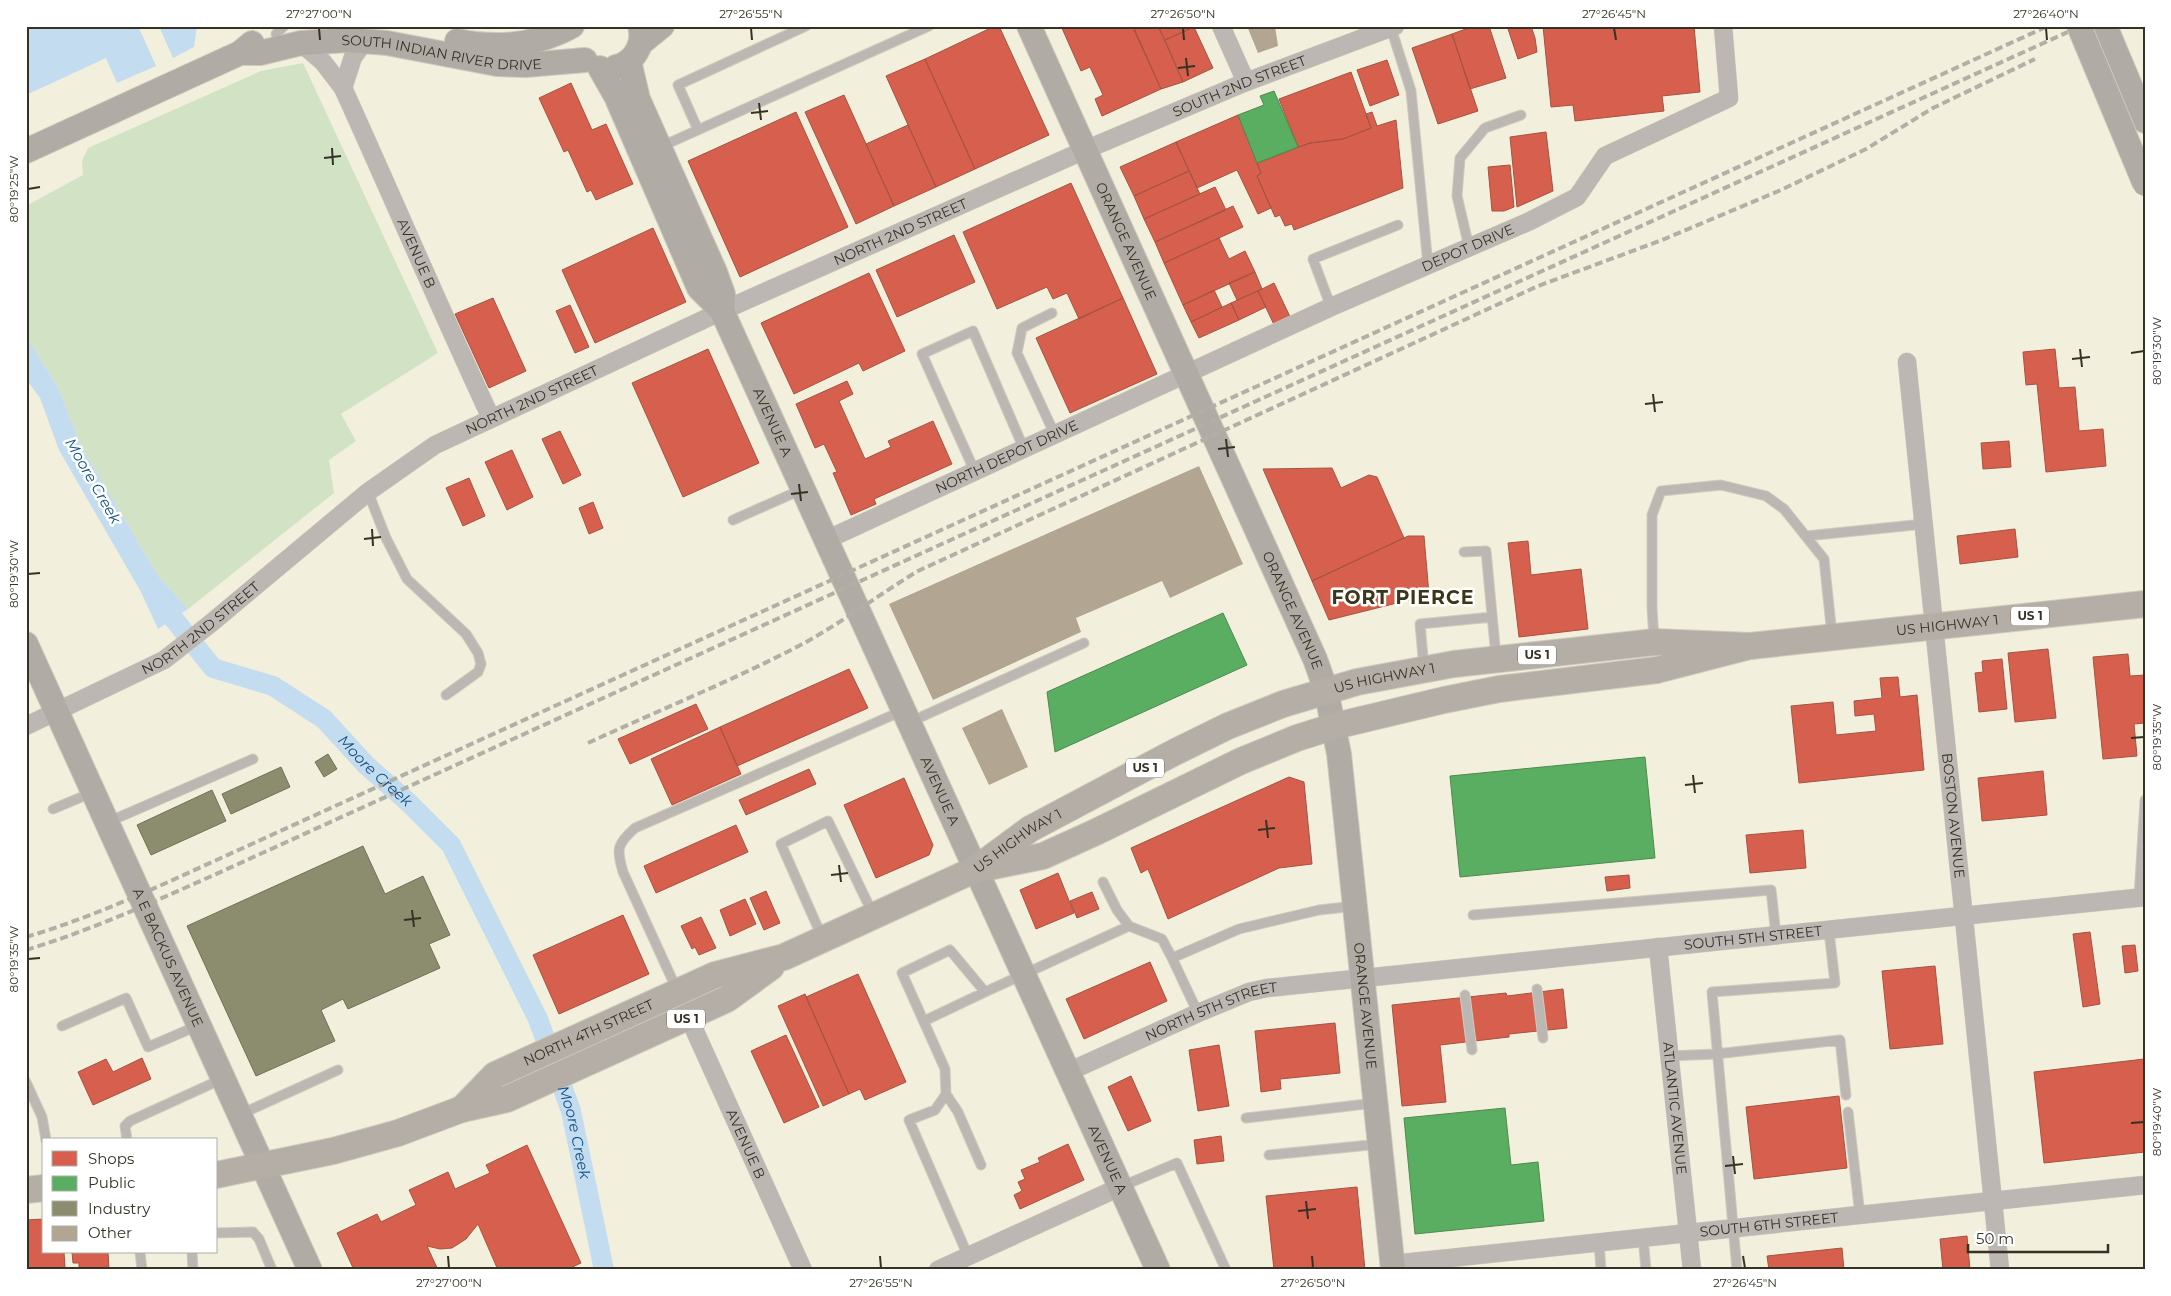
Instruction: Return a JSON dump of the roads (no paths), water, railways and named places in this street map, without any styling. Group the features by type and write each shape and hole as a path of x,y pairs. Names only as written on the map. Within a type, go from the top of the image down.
{"main road":[{"name":"US HIGHWAY 1","path":"976,870 1030,829 1175,752 1228,726 1283,704 1357,682 1424,669 1654,642 1750,646 1934,627 2139,602"},
{"name":"US HIGHWAY 1","path":"976,870 1043,856 1096,832 1241,760 1335,726 1499,689 1657,670 1750,646"},
{"name":"NORTH 4TH STREET","path":"462,1109 495,1075 715,975 784,957 976,870"},
{"name":"NORTH 4TH STREET","path":"218,1174 264,1166 334,1150 398,1133 462,1109 507,1099 689,1018 727,999 784,957"},
{"path":"26,1190 42,1188"}],"street":[{"name":"SOUTH INDIAN RIVER DRIVE","path":"26,151 240,53 259,38 280,30 329,26"},
{"name":"SOUTH INDIAN RIVER DRIVE","path":"240,53 260,53 301,43 370,33 481,46 524,43 558,34 573,26"},
{"name":"AVENUE A","path":"573,26 575,45 593,64 616,96 651,152"},
{"path":"637,43 662,26"},
{"name":"ORANGE AVENUE","path":"1029,26 1315,658 1326,690 1335,726 1393,1267"},
{"path":"1221,26 1246,82"},
{"name":"DEPOT DRIVE","path":"1187,374 1331,307 1530,221 1577,197 1605,156 1729,98 1723,26"},
{"path":"2078,26 2145,184"},
{"path":"2105,26 2145,121"},
{"name":"SOUTH 2ND STREET","path":"1085,150 1246,82 1393,27"},
{"path":"343,88 353,57 370,33"},
{"name":"AVENUE B","path":"301,43 324,62 343,88 378,162 436,298 491,418"},
{"name":"SOUTH INDIAN RIVER DRIVE","path":"456,43 507,64 593,64 610,68 637,43"},
{"name":"AVENUE A","path":"637,43 634,89 651,152 699,288 722,311 1158,1270"},
{"name":"NORTH 2ND STREET","path":"26,726 164,660 368,492 435,445 722,311 1085,150"},
{"name":"BOSTON AVENUE","path":"1907,362 2000,1270"},
{"name":"NORTH DEPOT DRIVE","path":"826,540 1187,374"},
{"name":"A E BACKUS AVENUE","path":"26,644 241,1114 310,1270"},
{"name":"SOUTH 5TH STREET","path":"1362,978 2142,897"},
{"name":"ATLANTIC AVENUE","path":"1658,947 1692,1270"},
{"name":"NORTH 5TH STREET","path":"1068,1072 1249,992 1267,988 1362,978"},
{"name":"AVENUE B","path":"689,1018 803,1270"},
{"name":"SOUTH 6TH STREET","path":"1393,1267 1688,1232 2145,1185"},
{"path":"938,1270 1120,1187"}],"lane":[{"path":"698,130 678,85 806,26"},
{"path":"651,152 929,26"},
{"path":"1393,27 1411,91 1428,265"},
{"path":"1469,247 1458,196 1460,158 1485,128 1521,115"},
{"path":"1331,307 1313,259 1398,225"},
{"path":"1052,313 1022,328 1017,353 1055,435"},
{"path":"975,472 922,354 973,331 1024,449"},
{"path":"1654,642 1652,515 1661,491 1721,485 1766,496 1784,508 1824,559 1832,638"},
{"path":"733,520 803,489"},
{"path":"368,492 386,538 407,579 466,634 478,653 481,664 478,672 446,695"},
{"path":"1806,536 1924,524"},
{"path":"1464,552 1486,551 1496,660"},
{"path":"1424,669 1420,624 1492,617"},
{"path":"678,993 623,872 618,855 621,841 635,828 1084,643"},
{"path":"108,822 253,759"},
{"path":"53,810 94,792"},
{"path":"2142,897 2145,800"},
{"path":"823,939 781,844 828,821 874,916"},
{"path":"1103,882 1116,910 1129,926 1162,939 1198,1013"},
{"path":"1473,915 1771,890 1776,935"},
{"path":"1172,958 1240,929 1319,910 1355,906"},
{"path":"924,1021 1129,926"},
{"path":"1737,1270 1716,1054 1712,992 1835,983 1829,931"},
{"path":"981,1165 958,1112 946,1094 945,1069 902,974 950,950 985,992"},
{"path":"1537,989 1543,1038"},
{"path":"1465,995 1472,1050"},
{"path":"62,1026 126,998 148,1047 200,1025"},
{"path":"1669,1056 1716,1054 1840,1040 1846,1095"},
{"path":"241,1114 338,1070"},
{"path":"127,1138 125,1126 130,1121 224,1078"},
{"path":"26,1082 42,1117 46,1138"},
{"path":"946,1094 935,1110 909,1120 968,1256"},
{"path":"1246,1118 1376,1103"},
{"path":"1848,1112 1860,1215"},
{"path":"1269,1155 1380,1144"},
{"path":"1120,1187 1177,1163 1226,1270"},
{"path":"218,1233 252,1232 259,1238 272,1270"},
{"path":"1643,1237 1646,1270"},
{"path":"1599,1242 1601,1270"},
{"path":"140,1254 142,1270"},
{"path":"192,1254 193,1270"}],"water":[{"path":"26,26 142,26 139,28 156,66 117,83 106,58 26,95"},
{"path":"159,26 197,26 194,47 173,58"},
{"path":"26,336 59,389 81,446 159,577 188,609 158,629 141,592 59,450 40,398 26,379"}],"waterway":[{"name":"Moore Creek","path":"160,597 169,613 213,668 273,686 324,719 366,765 408,802 451,845 538,1019 571,1111 604,1270"}],"railway":[{"path":"26,937 101,911 173,880 2048,26"},
{"path":"26,950 52,942 152,903 2081,26"},
{"path":"588,743 789,651 839,622 918,571 1538,286 1662,240 1781,190 1866,149 1933,108 2035,59"}],"district":[{"name":"FORT PIERCE","path":"1403,597"}]}
